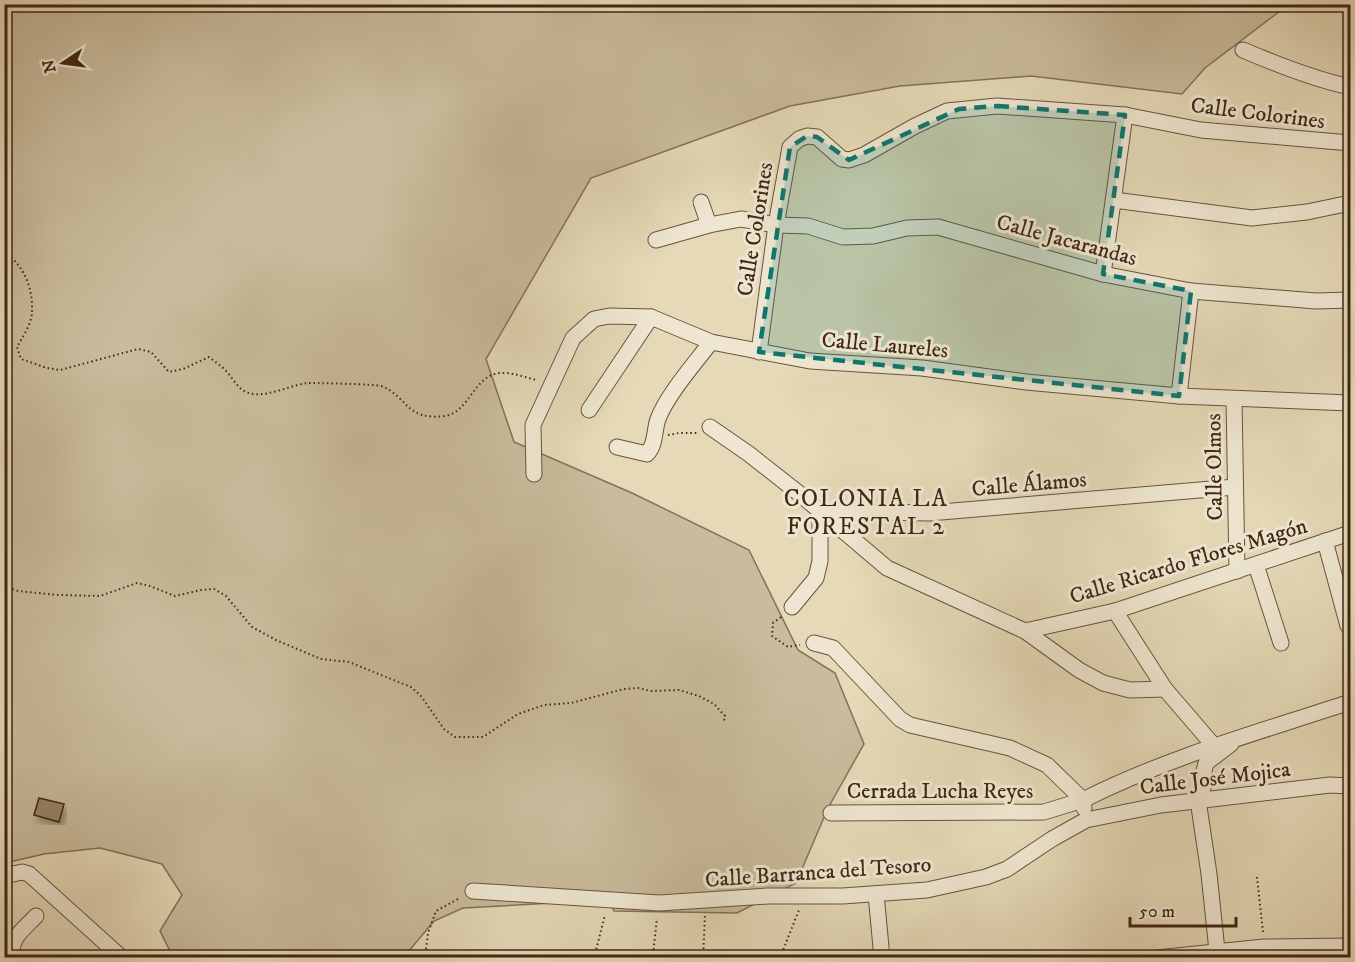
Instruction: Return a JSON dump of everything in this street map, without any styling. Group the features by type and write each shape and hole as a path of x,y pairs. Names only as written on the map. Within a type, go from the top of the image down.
{"street":[{"path":"1243,50 1290,70 1350,87"},
{"name":"Calle Colorines","path":"759,352 776,225 790,147 799,139 807,136 816,137 842,159 849,160 864,155 947,111 997,106 1125,115 1201,130 1350,143"},
{"path":"1103,274 1125,115"},
{"path":"1114,200 1252,218 1307,213 1350,203"},
{"path":"701,202 709,225"},
{"name":"Calle Jacarandas","path":"656,240 709,225 741,219 776,225 808,226 843,237 922,226 938,226 1103,274 1191,291 1316,301 1350,300"},
{"path":"1179,396 1191,291"},
{"name":"Calle Laureles","path":"534,474 533,425 573,338 594,319 609,316 651,318 711,342 810,360 922,368 1026,382 1179,396 1350,403"},
{"path":"589,410 651,318"},
{"path":"617,447 647,454 651,450 658,418 684,376 711,342"},
{"name":"Calle Olmos","path":"1234,399 1238,571"},
{"path":"704,430 749,454 887,568 1025,631 1079,670 1103,683 1130,690 1165,689"},
{"name":"Calle Álamos","path":"820,511 929,513 1235,487"},
{"path":"792,607 816,578 820,561 820,511"},
{"name":"Calle Ricardo Flores Magón","path":"1025,631 1114,611 1350,533"},
{"path":"1325,541 1348,626"},
{"path":"1256,565 1281,643"},
{"path":"1114,611 1165,689 1214,746"},
{"path":"814,643 832,648 900,718 910,724 1010,748 1047,765 1083,800 1086,820"},
{"name":"Cerrada Lucha Reyes","path":"831,813 1044,812 1083,800 1124,780 1214,746 1350,702"},
{"path":"1217,951 1198,800 1203,788 1202,779 1206,763 1237,739"},
{"name":"Calle José Mojica","path":"1086,820 1198,800 1330,785 1350,786"},
{"name":"Calle Barranca del Tesoro","path":"473,891 658,903 927,890 986,877 1007,869 1086,820"},
{"path":"4,876 22,872 29,874 122,957"},
{"path":"876,894 882,957"},
{"path":"12,957 13,940 36,916"},
{"path":"1158,957 1264,946 1350,946"}],"path":[{"path":"4,252 17,262 25,273 31,299 32,312 29,324 17,347 21,359 47,368 60,370 138,349 151,352 169,372 183,369 209,357 225,369 241,390 254,395 308,384 381,386 411,410 422,415 447,416 458,409 490,375 502,372 551,385"},
{"path":"654,439 704,430"},
{"path":"4,586 18,591 100,596 137,583 175,596 214,589 226,596 252,627 276,640 321,659 349,662 411,687 421,696 444,729 455,737 483,737 518,714 544,705 571,702 624,688 638,688 651,692 679,690 699,696 714,704 725,716 724,722"},
{"path":"792,607 773,622 772,636 788,647 814,643"},
{"path":"1257,877 1264,946"},
{"path":"425,957 428,933 436,911 473,891"},
{"path":"780,957 804,897"},
{"path":"594,957 608,900"},
{"path":"703,957 706,901"},
{"path":"653,954 658,903"}],"highlighted area":[{"path":"997,106 1125,115 1103,274 1191,291 1179,396 759,352 790,147 807,136 817,137 849,160 959,109"}],"shaded area":[{"path":"4,5 1288,5 1205,68 1182,94 1031,76 900,86 790,106 591,178 486,359 514,442 632,493 749,550 798,650 835,673 864,744 828,808 796,883 737,913 614,911 608,900 463,908 434,921 403,958 179,957 172,955 160,931 182,895 162,864 100,848 44,854 5,863"}],"building":[{"path":"39,798 64,804 59,822 34,815"}],"district":[{"name":"COLONIA LA FORESTAL 2","path":"866,512"}]}
